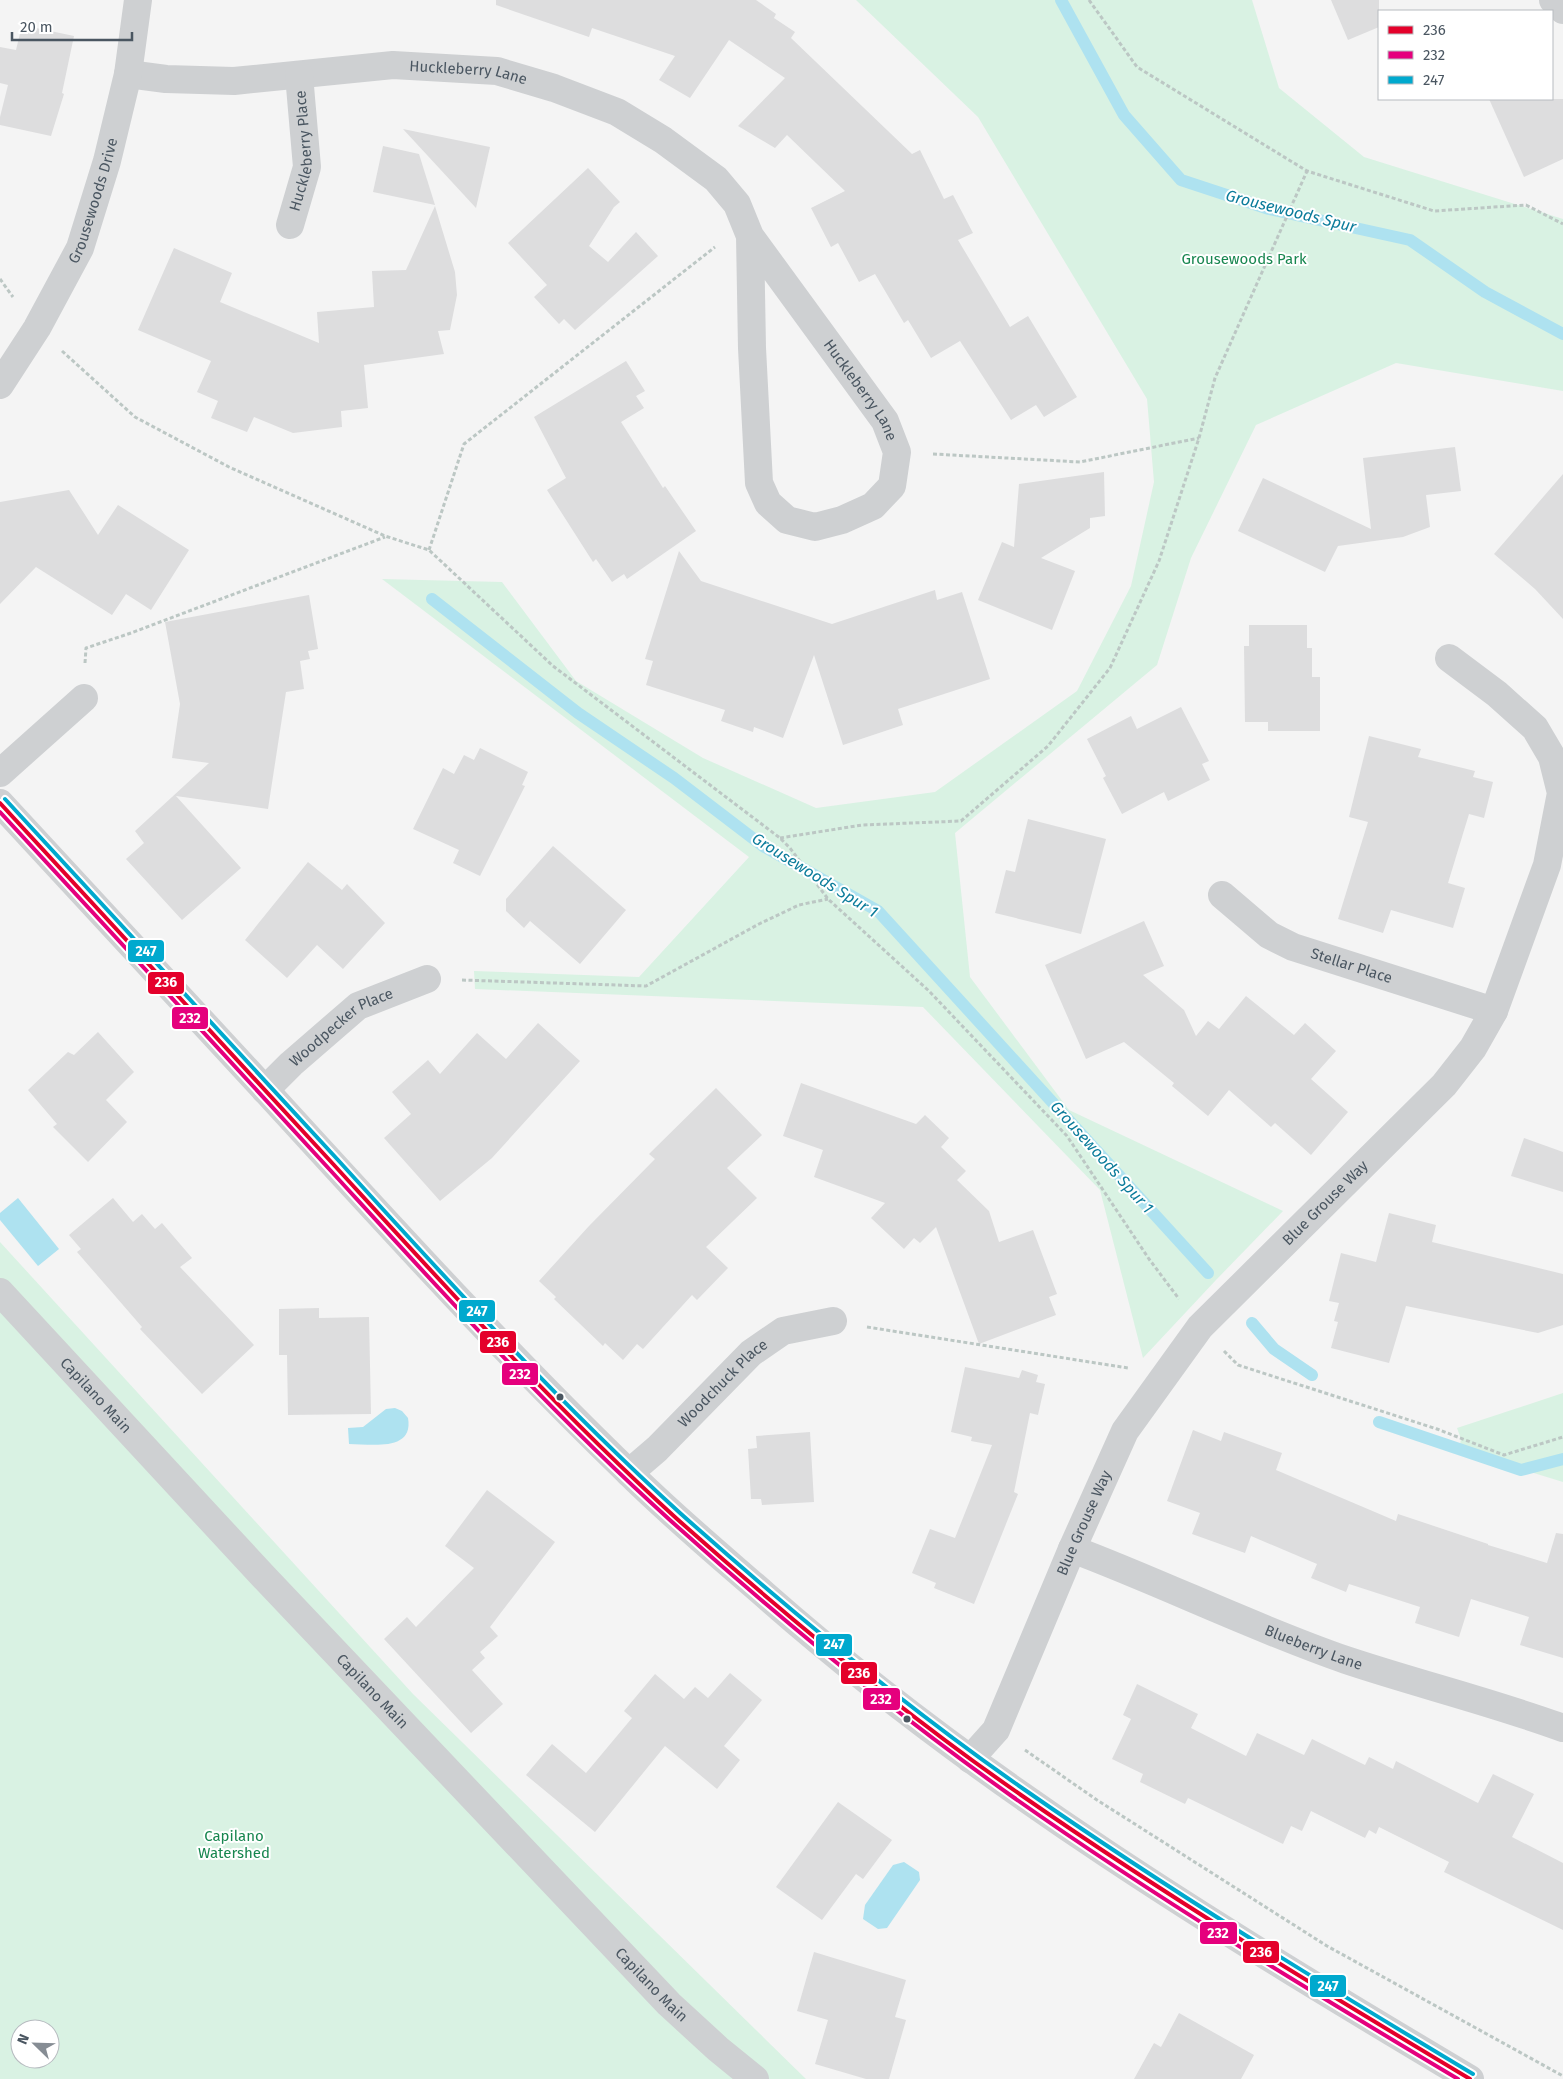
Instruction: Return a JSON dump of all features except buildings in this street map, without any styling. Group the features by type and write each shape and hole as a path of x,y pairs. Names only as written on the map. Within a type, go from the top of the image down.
{"street":[{"name":"Grousewoods Drive","path":"0,385 37,328 80,248 107,162 128,74 138,0"},
{"path":"1553,0 1563,10"},
{"name":"Huckleberry Lane","path":"128,74 166,79 234,81 393,65 497,71 554,88 617,112 663,140 716,179 737,204 747,230 885,421 897,452 892,486 873,506 842,520 815,527 787,520 768,503 759,483 747,230"},
{"name":"Huckleberry Place","path":"290,225 307,168 299,75"},
{"name":"Blue Grouse Way","path":"970,1759 996,1730 1072,1549 1125,1431 1168,1374 1200,1327 1444,1085 1473,1048 1494,1011 1547,865 1561,793 1552,757 1535,728 1497,694 1449,658"},
{"path":"0,773 84,698"},
{"path":"0,803 408,1247 531,1376 629,1473 768,1598 846,1663 970,1759 1059,1821 1163,1890 1470,2079"},
{"name":"Stellar Place","path":"1222,895 1269,935 1293,947 1494,1011"},
{"name":"Woodpecker Place","path":"265,1090 291,1064 358,1006 427,979"},
{"name":"Capilano Main","path":"3,1300 669,2004 718,2049 755,2079"},
{"name":"Woodchuck Place","path":"629,1473 657,1449 751,1353 783,1331 833,1321"},
{"name":"Blueberry Lane","path":"1072,1549 1277,1635 1347,1660 1441,1688 1563,1728"}],"path":[{"path":"1089,0 1136,68 1307,171 1434,211 1526,205 1563,224"},
{"path":"780,838 862,825 961,821 1048,746 1110,668 1160,561 1199,438 1215,378 1307,171"},
{"path":"428,550 464,444 747,230"},
{"path":"0,279 37,328 135,417 229,467 385,536 428,550 553,666 780,838 790,848 828,899 928,991 1067,1136 1149,1258 1200,1327 1238,1365 1437,1430 1504,1455 1563,1437"},
{"path":"897,452 1080,462 1199,438"},
{"path":"84,698 86,648 131,633 385,536"},
{"path":"427,979 646,986 759,924 799,905 828,899"},
{"path":"833,1321 1168,1374"},
{"path":"996,1730 1097,1800 1327,1946 1563,2076"}],"green space":[{"name":"Grousewoods Park","path":"856,0 1252,0 1279,88 1364,157 1563,219 1563,391 1396,363 1256,425 1191,558 1157,665 955,833 970,977 1069,1110 1283,1211 1143,1358 1100,1190 923,1007 475,989 474,971 639,977 749,857 382,579 502,582 576,681 703,758 816,808 935,792 1077,691 1131,586 1154,482 1147,399 978,117"},
{"name":"Capilano Watershed","path":"0,1242 413,1694 806,2079 0,2079"},
{"path":"1563,1393 1563,1482 1459,1450 1461,1439 1457,1428"}],"water":[{"path":"18,1198 59,1249 38,1266 0,1220 0,1213"},
{"path":"395,1408 402,1411 408,1418 408,1429 398,1441 379,1445 349,1444 348,1428 363,1427 386,1409"},
{"path":"904,1862 919,1872 920,1880 887,1928 878,1929 863,1919 865,1905 893,1865"}],"waterway":[{"name":"Grousewoods Spur","path":"1061,0 1124,115 1181,180 1269,209 1410,240 1485,292 1563,334"},
{"name":"Grousewoods Spur 1","path":"432,599 578,713 674,778 763,846 878,911 1208,1273"},
{"name":"Grousewoods Spur 1","path":"1252,1323 1274,1349 1312,1375"},
{"name":"Grousewoods Spur 1","path":"1379,1422 1521,1470 1563,1459"}],"transit line":[{"name":"247","path":"5,799 505,1341 635,1471 721,1550 848,1657 1025,1790 1246,1936 1473,2074"},
{"name":"236","path":"0,803 501,1345 631,1476 717,1555 844,1662 1021,1795 1131,1869 1299,1976 1470,2079"},
{"name":"232","path":"0,812 497,1350 626,1480 712,1558 838,1664 924,1732 1013,1797 1177,1907 1458,2079"}]}
